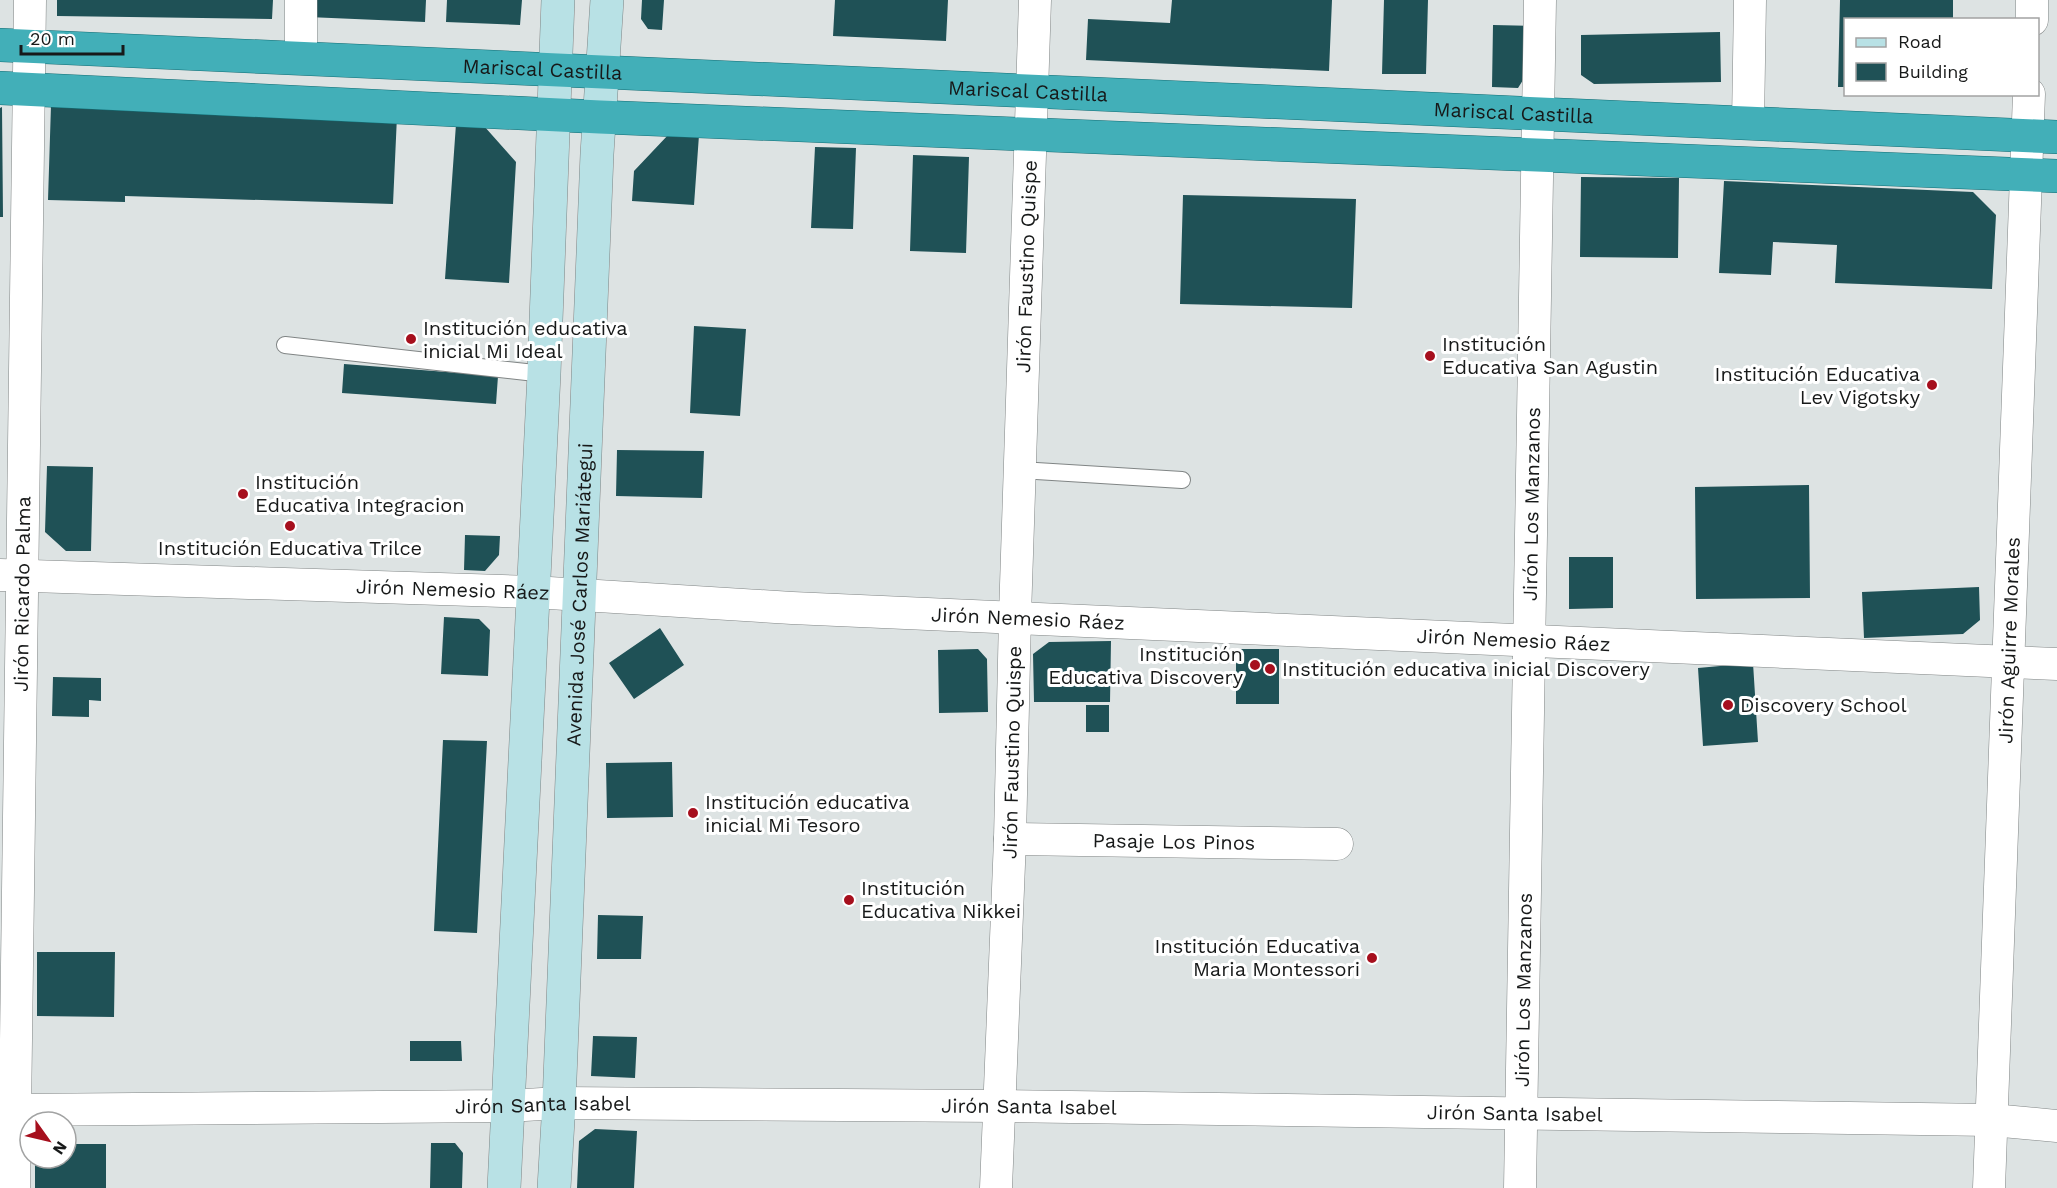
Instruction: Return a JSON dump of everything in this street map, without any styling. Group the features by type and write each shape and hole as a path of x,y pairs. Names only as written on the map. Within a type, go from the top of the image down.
{"highway":[{"name":"Mariscal Castilla","path":"15,46 2042,136"},
{"name":"Mariscal Castilla","path":"15,89 600,117 2041,175"}],"main road":[{"path":"504,1188 544,374 558,0"},
{"name":"Avenida José Carlos Mariátegui","path":"554,1188 560,1104 600,117 607,0"}],"street":[{"name":"Jirón Ricardo Palma","path":"14,1188 8,1109 15,46 30,0"},
{"path":"301,0 301,58"},
{"name":"Jirón Faustino Quispe","path":"996,1188 1010,839 1035,0"},
{"name":"Jirón Los Manzanos","path":"1520,1188 1540,0"},
{"path":"1748,123 1750,0"},
{"path":"2032,0 2032,18"},
{"name":"Jirón Aguirre Morales","path":"1989,1188 2008,662 2041,175 2042,136 2030,96"},
{"name":"Jirón Nemesio Ráez","path":"11,575 533,592 792,608 1015,616 2057,664"},
{"name":"Pasaje Los Pinos","path":"1010,839 1337,844"},
{"name":"Jirón Santa Isabel","path":"8,1109 560,1104 1001,1106 1992,1120 2057,1126"}],"lane":[{"path":"285,345 544,374"},
{"path":"1020,470 1182,480"}],"building":[{"path":"57,0 273,0 272,19 57,16"},
{"path":"309,0 426,0 425,22 308,17"},
{"path":"447,0 522,0 520,25 446,22"},
{"path":"642,0 664,0 662,30 648,29 641,19"},
{"path":"835,0 948,0 946,41 833,36"},
{"path":"1172,0 1332,0 1329,71 1086,60 1088,19 1170,23"},
{"path":"1384,0 1428,0 1426,74 1382,74"},
{"path":"1840,0 1953,0 1953,18 1844,18 1844,87 1838,87"},
{"path":"1493,25 1531,26 1530,69 1518,88 1492,87"},
{"path":"1720,32 1721,82 1594,84 1581,75 1581,35"},
{"path":"51,105 397,116 393,204 125,196 125,202 48,200"},
{"path":"2,107 3,217 0,217 0,108"},
{"path":"456,124 484,126 516,162 509,283 445,279"},
{"path":"669,134 699,135 694,205 632,201 634,171"},
{"path":"815,147 856,148 853,229 811,228"},
{"path":"913,155 969,157 966,253 910,251"},
{"path":"1581,177 1679,178 1678,258 1580,257"},
{"path":"1724,181 1973,192 1996,215 1992,289 1835,283 1837,245 1773,242 1771,275 1719,273"},
{"path":"1183,195 1356,199 1352,308 1180,304"},
{"path":"694,326 746,329 740,416 690,413"},
{"path":"344,364 498,376 496,404 342,393"},
{"path":"617,450 704,451 702,498 616,496"},
{"path":"47,466 93,467 91,551 66,551 45,532"},
{"path":"1809,485 1810,598 1696,599 1695,487"},
{"path":"465,535 500,536 499,555 485,571 464,570"},
{"path":"1569,557 1613,557 1613,608 1569,609"},
{"path":"1979,587 1980,620 1963,634 1864,638 1862,592"},
{"path":"444,617 479,619 490,630 488,676 441,674"},
{"path":"660,628 684,665 634,699 609,663"},
{"path":"1111,641 1110,702 1034,702 1033,654 1049,642"},
{"path":"978,649 987,659 988,712 939,713 938,650"},
{"path":"1236,649 1279,649 1279,704 1236,704"},
{"name":"Discovery School","path":"1753,663 1758,742 1703,746 1698,668"},
{"path":"53,677 101,678 101,701 89,700 89,717 52,716"},
{"path":"1086,705 1109,705 1109,732 1086,732"},
{"path":"443,740 487,741 477,933 434,931"},
{"path":"672,762 673,817 607,818 606,763"},
{"path":"598,915 643,916 641,959 597,959"},
{"path":"37,952 115,952 114,1017 37,1016"},
{"path":"593,1036 637,1037 635,1078 591,1076"},
{"path":"410,1041 461,1041 462,1061 410,1061"},
{"path":"595,1129 637,1131 634,1188 577,1188 579,1141"},
{"path":"431,1143 455,1143 463,1153 462,1188 430,1188"},
{"path":"78,1144 106,1144 106,1188 35,1188 35,1170 78,1170"}],"place":[{"name":"Institución educativa inicial Mi Ideal","path":"411,339"},
{"name":"Institución Educativa San Agustin","path":"1430,356"},
{"name":"Institución Educativa Lev Vigotsky","path":"1932,385"},
{"name":"Institución Educativa Integracion","path":"243,494"},
{"name":"Institución Educativa Trilce","path":"290,526"},
{"name":"Institución Educativa Discovery","path":"1255,665"},
{"name":"Institución educativa inicial Discovery","path":"1270,669"},
{"name":"Discovery School","path":"1728,705"},
{"name":"Institución educativa inicial Mi Tesoro","path":"693,813"},
{"name":"Institución Educativa Nikkei","path":"849,900"},
{"name":"Institución Educativa Maria Montessori","path":"1372,958"}]}
